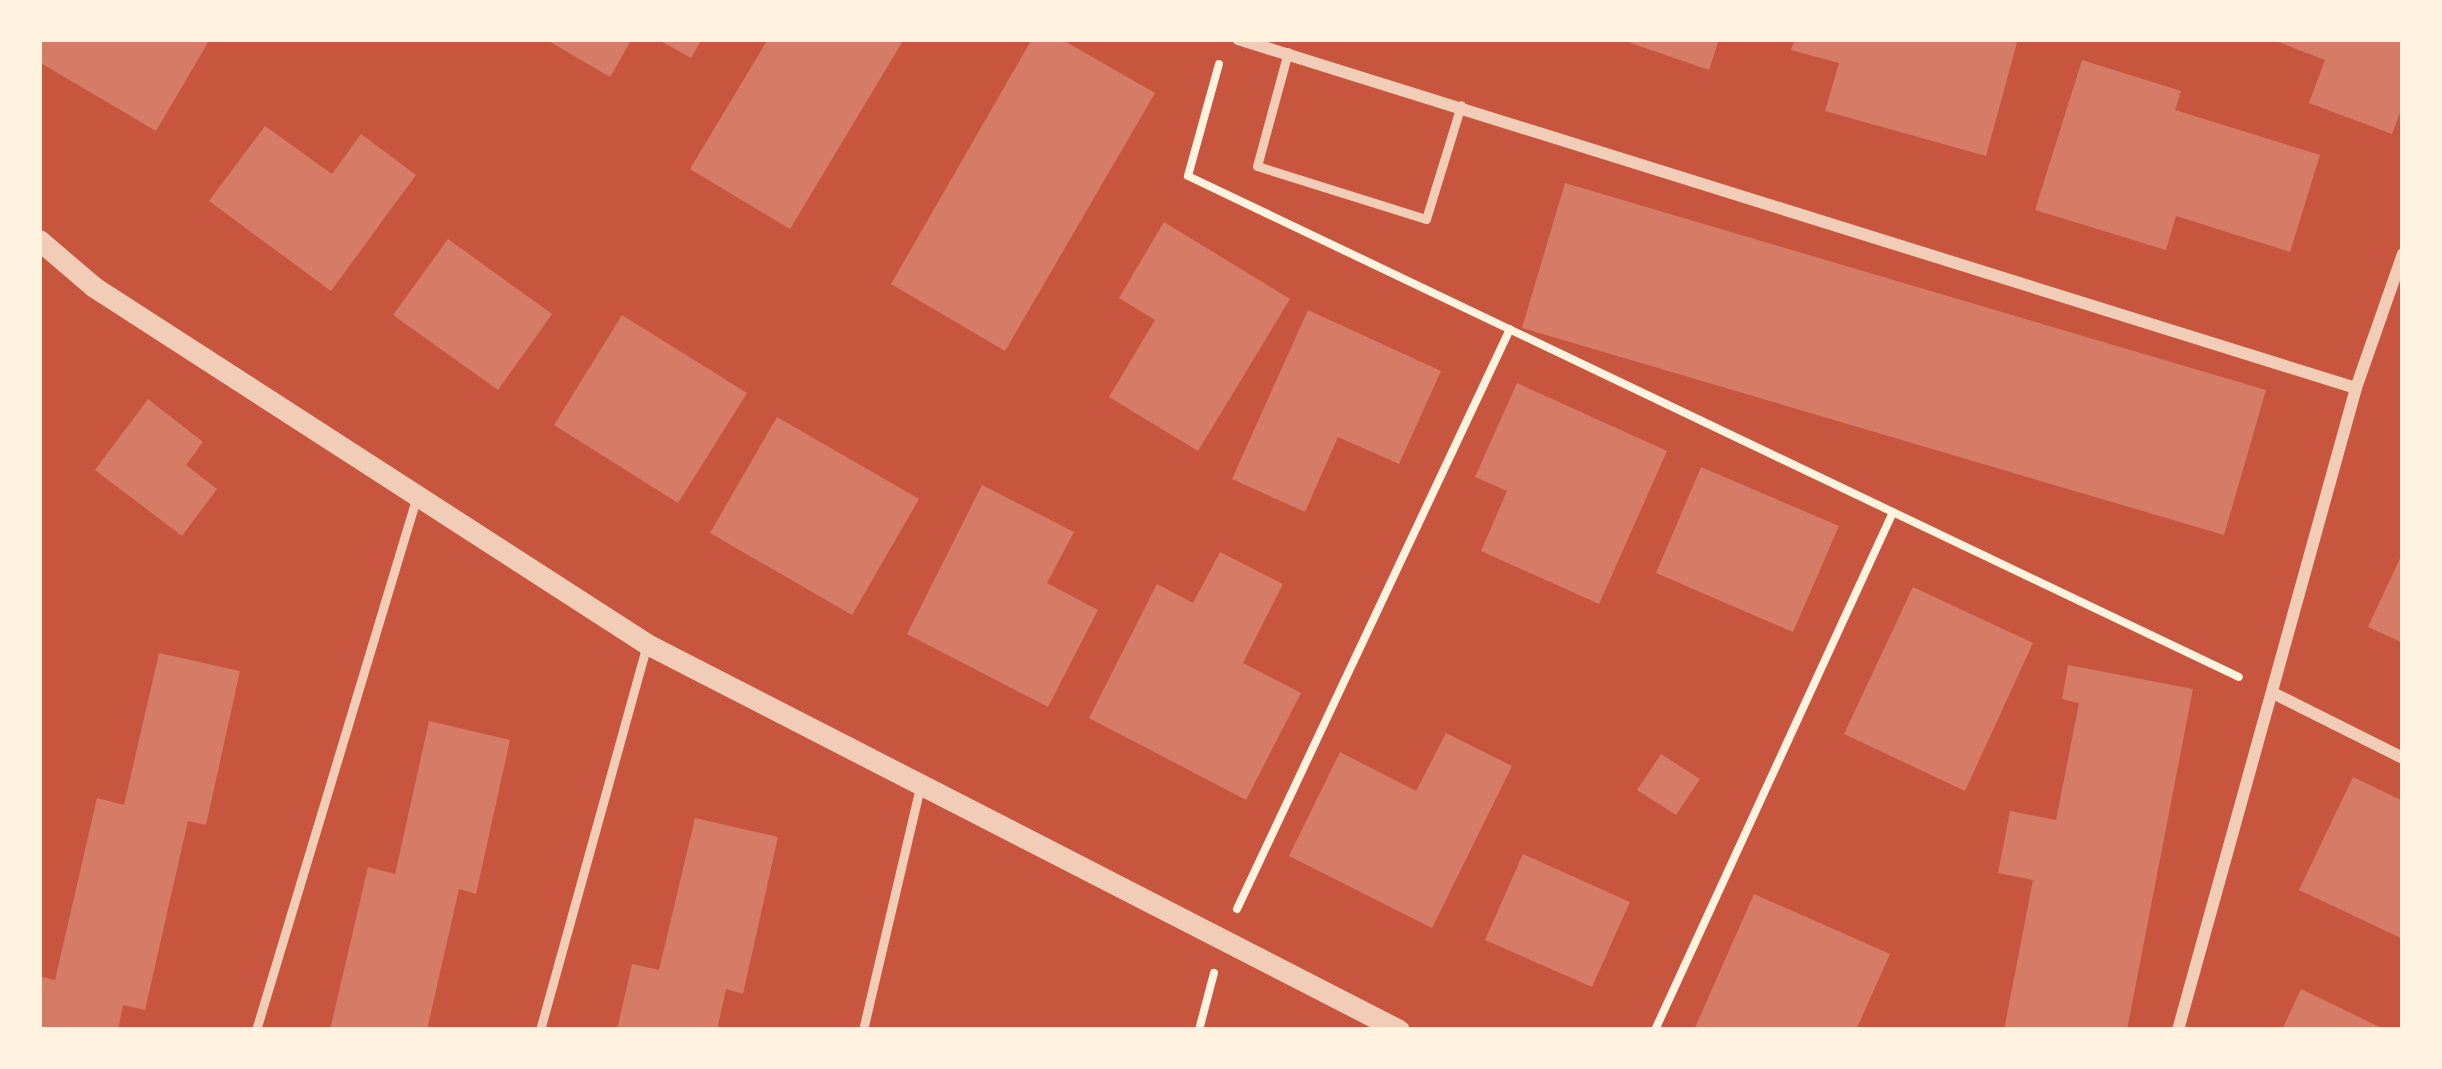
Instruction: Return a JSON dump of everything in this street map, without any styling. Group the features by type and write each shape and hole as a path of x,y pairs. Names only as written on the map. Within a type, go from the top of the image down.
{"street":[{"path":"1238,39 1461,104 2356,388"},
{"path":"39,240 94,287 647,644 1399,1030"},
{"path":"2178,1030 2356,388 2403,254"},
{"path":"39,261 94,287"},
{"path":"2273,693 2403,758"}],"lane":[{"path":"1288,52 1257,166 1426,220 1461,104"},
{"path":"256,1030 416,499"},
{"path":"540,1030 647,644"},
{"path":"862,1030 920,787"}],"path":[{"path":"1226,39 1188,176 2273,693"},
{"path":"1199,1030 1222,942 1510,329"},
{"path":"1655,1030 1893,512"}],"building":[{"path":"39,39 210,39 156,131 39,62"},
{"path":"545,39 632,39 610,77"},
{"path":"657,39 702,39 691,58"},
{"path":"768,39 904,39 790,229 690,169"},
{"path":"1032,39 1061,39 1155,93 1005,351 891,284"},
{"path":"1619,39 1719,39 1709,70"},
{"path":"1795,39 2018,39 1986,156 1825,111 1839,63 1791,50"},
{"path":"2270,39 2403,39 2403,105 2392,134 2309,103 2325,60"},
{"path":"2082,60 2181,91 2175,110 2320,155 2290,252 2176,216 2166,250 2035,210"},
{"path":"265,126 332,174 361,134 416,175 331,291 209,201"},
{"path":"1565,183 2266,390 2224,535 1522,328"},
{"path":"1164,222 1290,299 1198,451 1109,397 1155,320 1119,298"},
{"path":"448,239 552,314 498,390 393,315"},
{"path":"1308,310 1441,371 1399,464 1338,437 1305,512 1232,479"},
{"path":"622,315 747,393 678,503 554,425"},
{"path":"1517,383 1667,451 1599,604 1481,551 1507,491 1475,477"},
{"path":"148,399 203,442 186,465 217,489 182,536 95,470"},
{"path":"777,417 919,499 852,615 710,533"},
{"path":"1701,467 1839,526 1793,632 1656,573"},
{"path":"982,485 1074,532 1047,583 1098,610 1048,707 907,634"},
{"path":"1220,552 1283,584 1243,663 1301,693 1246,800 1089,718 1157,584 1193,603"},
{"path":"2403,552 2403,643 2368,627"},
{"path":"1913,587 2033,643 1965,791 1844,734"},
{"path":"159,653 240,671 206,825 188,821 145,1010 123,1005 118,1030 39,1030 39,976 55,980 97,798 124,805"},
{"path":"2068,665 2193,689 2127,1030 2004,1030 2033,880 1998,873 2010,811 2056,820 2079,703 2062,699"},
{"path":"429,721 510,740 476,894 459,889 427,1030 330,1030 368,867 395,874"},
{"path":"1446,733 1512,766 1432,928 1289,856 1340,752 1416,791"},
{"path":"1661,754 1700,779 1676,815 1637,790"},
{"path":"2353,777 2403,801 2403,939 2299,890"},
{"path":"695,818 778,837 743,994 726,989 717,1030 617,1030 632,964 659,970"},
{"path":"1523,854 1630,902 1592,987 1485,940"},
{"path":"1754,894 1890,954 1856,1030 1694,1030"},
{"path":"2301,989 2386,1030 2282,1030"}]}
